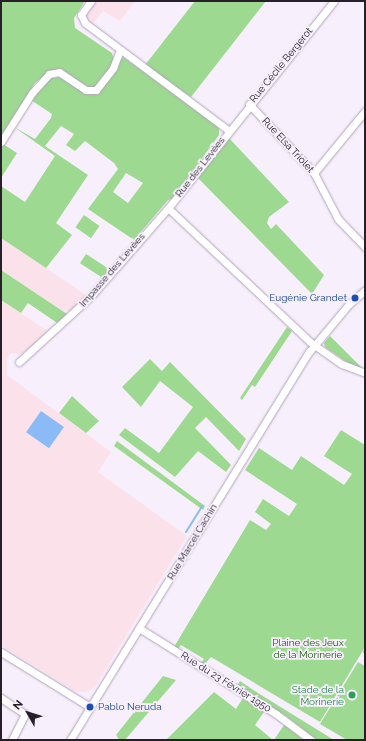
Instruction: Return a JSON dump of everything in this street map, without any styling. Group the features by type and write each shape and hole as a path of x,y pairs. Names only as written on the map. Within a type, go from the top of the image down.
{"street":[{"name":"Rue des Levées","path":"91,1 82,13 83,21 228,130 168,208"},
{"name":"Rue Cécile Bergerot","path":"228,130 334,1"},
{"path":"1,142 32,93 49,74 59,72 86,90 96,90 113,68 120,50"},
{"name":"Rue Elsa Triolet","path":"249,104 314,173 338,219 365,246"},
{"path":"314,173 365,111"},
{"path":"168,208 314,345 342,364 365,373"},
{"name":"Impasse des Levées","path":"19,362 91,296 168,208"},
{"name":"Rue Marcel Cachin","path":"70,740 314,345 365,290"},
{"name":"Rue du 23 Février 1950","path":"140,628 276,714 311,740"},
{"path":"1,652 90,708"},
{"path":"1,698 25,714 12,740"}],"shaded area":[{"path":"96,1 135,1 120,21 103,11 92,25 85,15"},
{"path":"1,238 86,295 70,312 66,309 64,312 1,270"},
{"path":"1,300 49,332 23,354 11,353 7,359 7,375 111,452 98,472 187,536 95,687 87,692 75,691 1,645"}],"green space":[{"path":"1,1 85,1 74,18 75,28 112,53 114,61 104,80 92,89 60,70 51,70 35,83 1,136"},
{"path":"195,1 266,1 191,97 145,65"},
{"path":"123,57 219,127 219,135 172,199 168,200 134,240 88,209 118,169 114,163 85,141 75,151 66,145 74,134 61,126 45,146 88,175 56,223 72,235 46,268 1,238 1,186 25,202 55,156 14,127 35,139 51,118 52,114 31,100 48,78 62,77 82,91 95,94 100,91","holes":["126,173 143,183 128,203 113,192"]},
{"path":"227,136 289,202 269,217 267,223 271,229 276,224 324,275 312,294 197,177"},
{"path":"3,144 17,153 1,178 1,147"},
{"path":"84,215 100,226 91,238 75,227"},
{"path":"86,254 109,269 103,278 80,263"},
{"path":"1,270 70,316 60,325 28,303 21,313 1,300"},
{"path":"287,327 292,331 255,387 252,385 242,400 240,398"},
{"path":"330,336 364,370 351,365 325,347 324,343"},
{"path":"150,359 162,371 170,362 246,439 239,451 206,417 195,428 231,465 226,472 198,451 175,477 119,435 125,428 159,453 193,407 160,381 141,407 122,387"},
{"path":"72,396 99,421 86,433 59,413"},
{"name":"Plaine des Jeux de la Morinerie","path":"341,430 365,445 365,647 320,722 211,657 204,665 201,663 204,659 181,645 178,649 174,647 250,520 266,530 271,524 255,512 263,499 289,516 297,504 245,470 259,448 292,470 301,456 344,485 352,474 324,456"},
{"path":"117,441 205,506 203,510 114,446"},
{"name":"Stade de la Morinerie","path":"358,662 365,666 365,740 347,740 320,724"},
{"path":"163,676 176,680 125,740 119,740 116,735"},
{"path":"240,681 334,740 317,740 286,716 237,686"},
{"path":"214,692 236,709 243,698 264,712 255,725 273,740 166,740"},
{"path":"284,725 300,737 302,740 274,740"}],"water":[{"path":"41,411 64,427 49,448 26,432"}],"waterway":[{"path":"186,532 202,506"}],"place":[{"name":"Eugénie Grandet","path":"355,298"},
{"name":"Stade de la Morinerie","path":"352,695"},
{"name":"Pablo Neruda","path":"90,707"}]}
